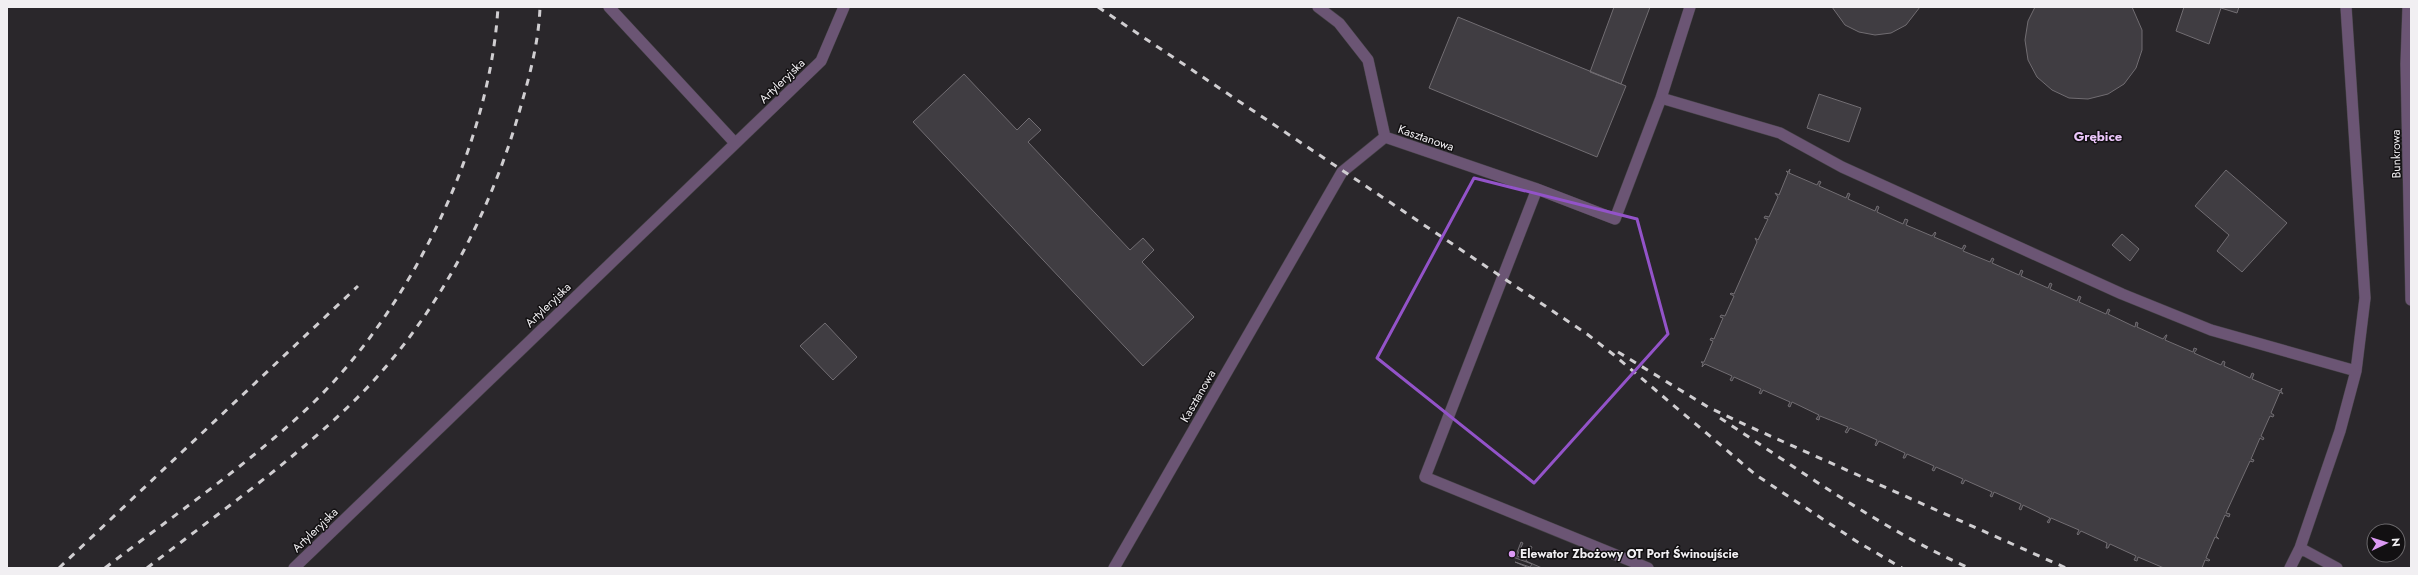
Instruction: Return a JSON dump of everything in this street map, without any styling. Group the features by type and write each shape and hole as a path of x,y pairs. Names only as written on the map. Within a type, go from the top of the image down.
{"street":[{"path":"609,7 735,143"},
{"name":"Artyleryjska","path":"294,568 821,61 844,7"},
{"path":"1318,7 1338,23 1368,60 1384,138"},
{"name":"Kasztanowa","path":"1114,568 1342,172 1384,138 1537,189 1615,219 1661,98 1690,7"},
{"path":"2290,568 2300,548 2340,431 2356,371 2366,298 2346,7"},
{"name":"Bunkrowa","path":"2408,7 2406,64 2411,300"},
{"path":"1661,98 1780,133 1849,170 2122,294 2211,330 2356,371"},
{"path":"1537,189 1425,477 1648,568"},
{"path":"2300,548 2337,568"}],"highlighted area":[{"path":"1474,178 1637,219 1668,334 1534,483 1377,358"}],"building":[{"path":"1614,7 1650,7 1621,84 1590,72"},
{"path":"1832,7 1920,7 1906,25 1891,33 1875,35 1859,32 1845,25"},
{"path":"2035,7 2132,7 2142,30 2142,50 2136,68 2124,84 2108,94 2088,99 2069,98 2052,90 2037,77 2028,60 2025,40 2028,21"},
{"path":"2184,7 2239,7 2237,13 2221,8 2209,44 2176,31"},
{"path":"1458,17 1626,86 1597,157 1429,88"},
{"path":"964,74 1017,130 1029,118 1041,130 1028,142 1130,250 1143,238 1154,250 1142,262 1194,317 1143,366 913,122"},
{"path":"1819,94 1861,108 1849,142 1807,128"},
{"path":"1790,169 1789,173 1817,185 1819,181 1821,182 1819,186 1846,198 1848,193 1850,194 1848,199 1875,211 1877,206 1879,207 1877,212 1903,224 1905,219 1908,220 1906,225 1932,236 1935,232 1934,237 1962,249 1964,245 1966,246 1963,251 1990,262 1992,258 1994,259 1992,263 2019,275 2021,270 2023,271 2021,276 2048,288 2050,283 2052,284 2050,289 2077,301 2079,296 2081,297 2079,302 2106,314 2108,309 2110,310 2108,314 2135,327 2136,322 2138,323 2137,327 2163,339 2167,335 2165,340 2193,352 2194,348 2197,349 2194,353 2221,365 2223,361 2225,362 2224,366 2250,378 2252,373 2254,374 2252,379 2280,391 2282,388 2281,391 2283,394 2280,392 2271,413 2274,415 2273,417 2270,416 2261,436 2264,438 2263,440 2260,438 2251,459 2254,460 2253,462 2250,461 2226,513 2230,514 2229,517 2225,515 2216,536 2219,539 2215,537 2206,558 2210,560 2205,560 2202,568 2164,568 2138,557 2137,561 2134,560 2136,556 2110,544 2108,548 2106,548 2107,543 2081,531 2078,535 2079,530 2051,518 2049,523 2047,522 2050,518 2023,505 2021,510 2019,509 2021,504 1994,492 1992,497 1990,496 1992,492 1965,480 1963,484 1961,483 1963,479 1936,467 1934,471 1932,470 1934,466 1907,454 1905,458 1903,458 1905,453 1879,441 1876,446 1877,440 1850,428 1847,433 1845,432 1848,427 1820,416 1819,420 1816,419 1819,415 1792,402 1790,407 1788,406 1790,402 1763,390 1761,394 1759,393 1761,389 1734,377 1732,381 1730,380 1732,376 1705,364 1702,367 1703,363 1701,362 1704,362 1713,341 1710,340 1711,338 1714,339 1723,318 1720,317 1721,315 1725,316 1734,296 1730,294 1734,294 1757,242 1755,238 1758,240 1768,219 1764,218 1765,216 1769,217 1778,197 1775,193 1779,195 1788,173 1786,171 1788,172"},
{"path":"2226,170 2287,223 2242,272 2217,251 2229,235 2195,206"},
{"path":"2122,234 2139,249 2130,261 2112,245"},
{"path":"825,323 857,357 833,380 800,346"},
{"name":"Elewator Zbożowy OT Port Świnoujście","path":"1521,542 1523,543 1517,556 1524,559 1530,546 1532,547 1526,561 1542,568 1529,568 1515,562 1530,567 1532,564 1510,556 1511,553 1516,555"}],"railway":[{"path":"105,568 239,467 290,424 315,401 350,362 383,319 413,271 440,220 462,167 480,113 492,59 498,7"},
{"path":"147,568 278,468 328,425 352,403 382,371 409,337 434,301 457,263 477,224 494,184 522,102 534,54 540,7"},
{"path":"1098,7 1587,334 1756,475 1856,541 1902,568"},
{"path":"59,568 358,286"},
{"path":"1618,352 1708,407 2066,568"},
{"path":"1720,418 1872,517 1969,568"}],"place":[{"name":"Elewator Zbożowy OT Port Świnoujście","path":"1512,554"}],"district":[{"name":"Grębice","path":"2098,136"}]}
